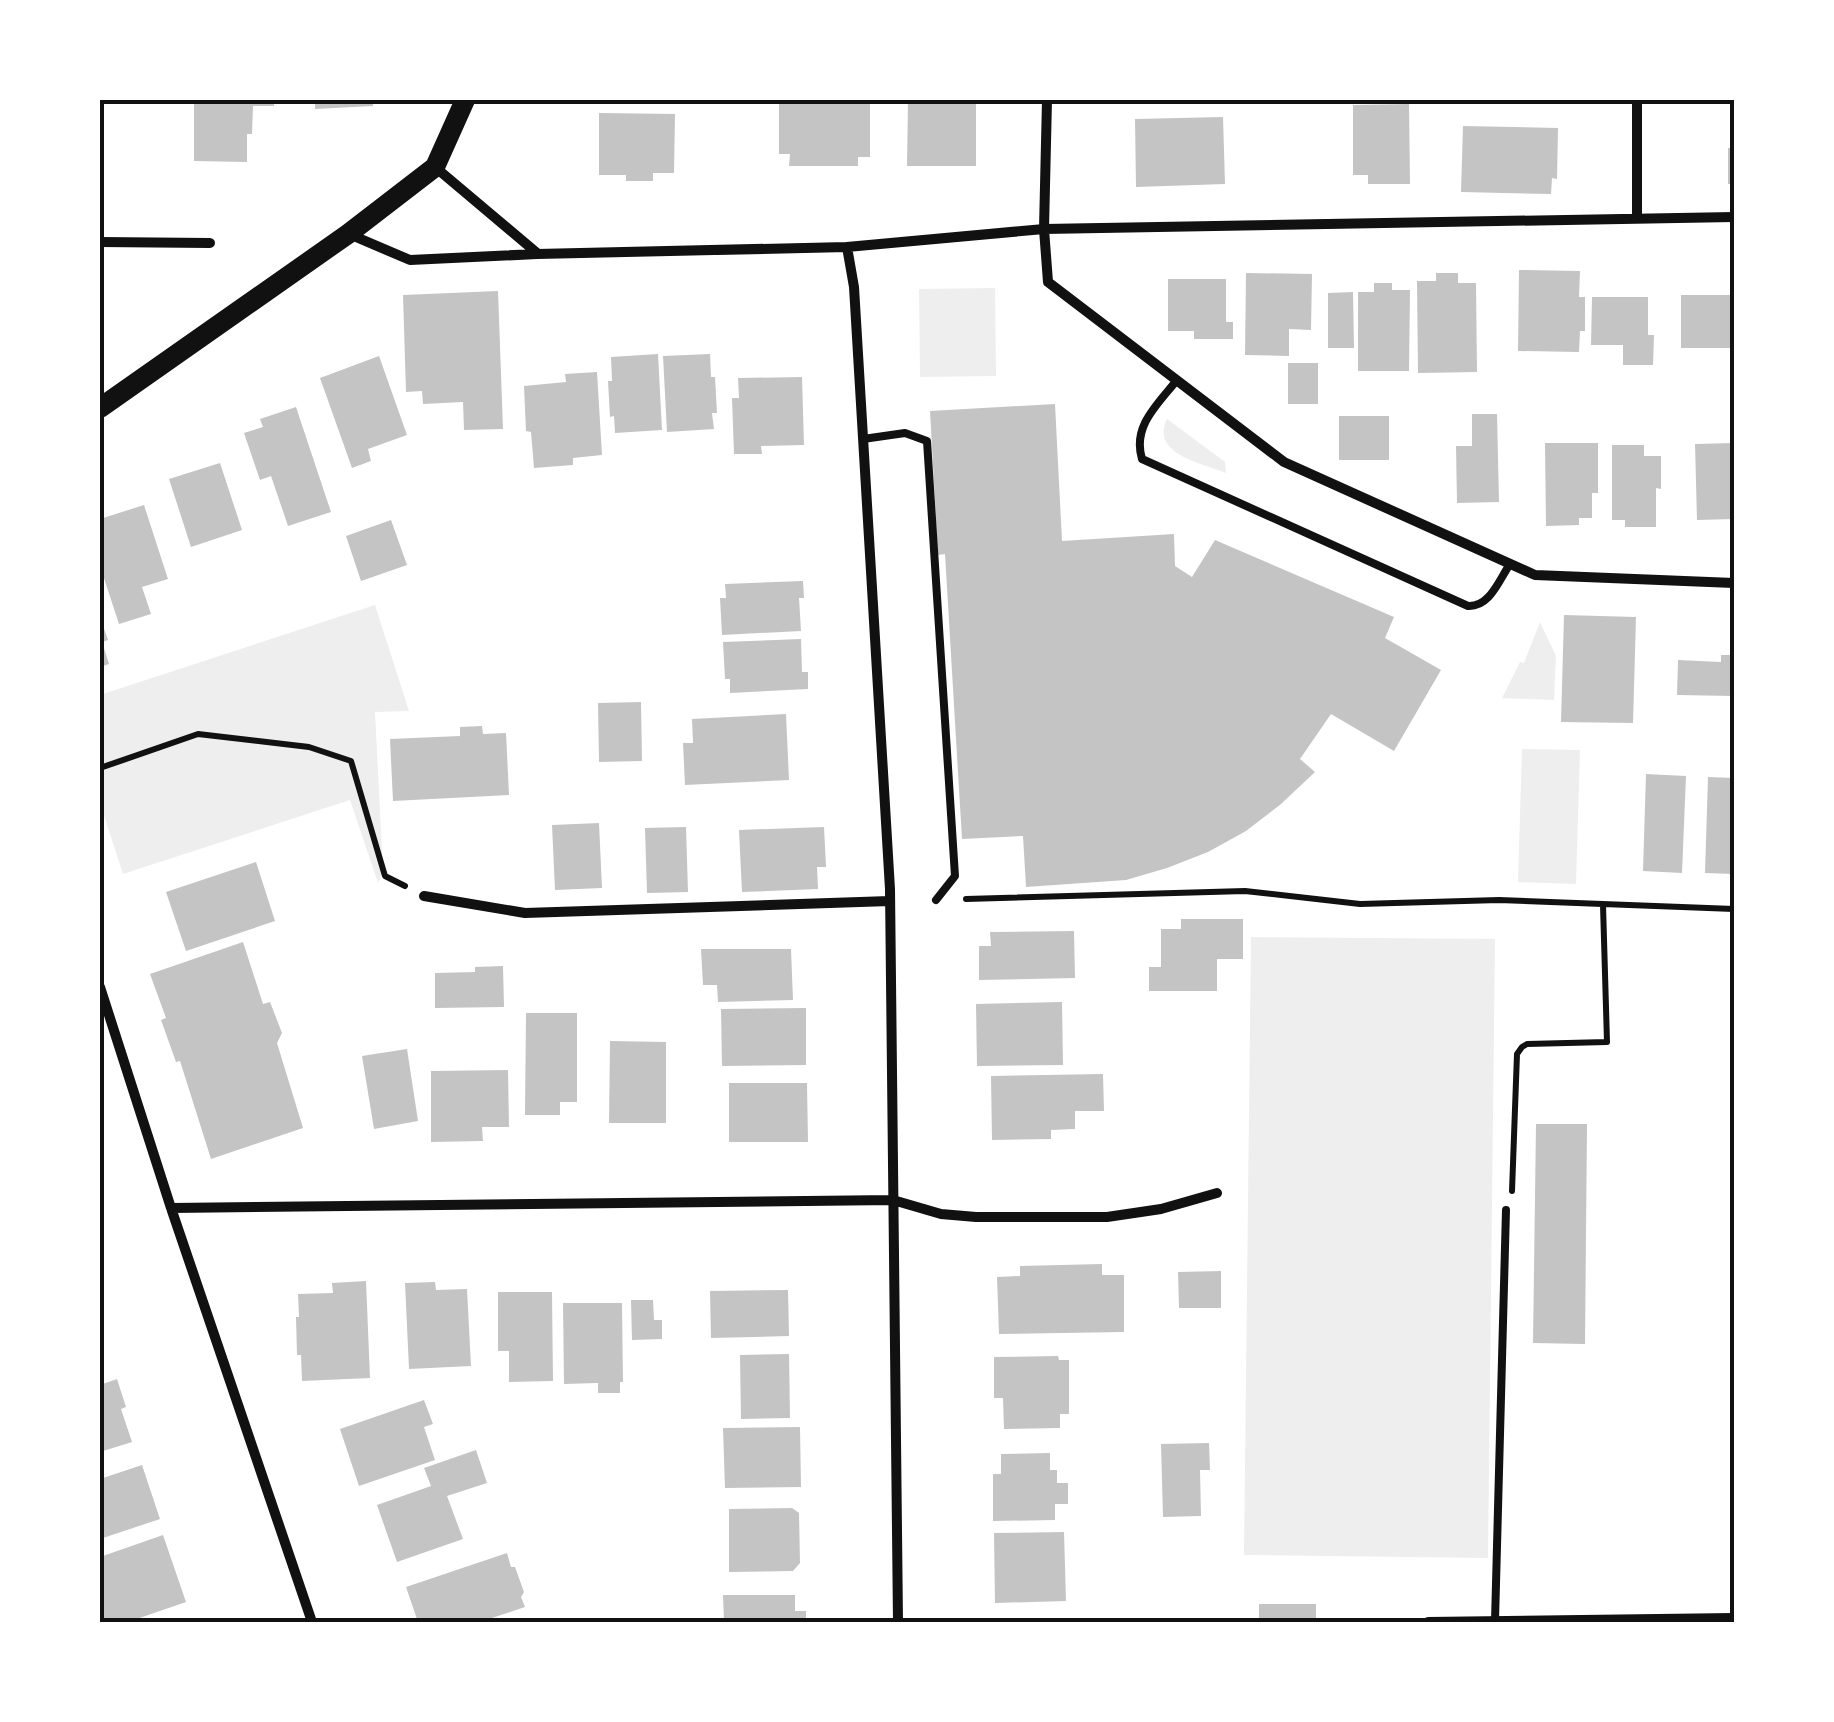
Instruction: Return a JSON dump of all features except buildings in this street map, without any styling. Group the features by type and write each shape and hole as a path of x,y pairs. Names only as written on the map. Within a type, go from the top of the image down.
{"main road":[{"path":"100,408 348,234 434,167 464,100"}],"street":[{"path":"1048,100 1044,229 1048,282 1284,462 1534,575 1734,583"},
{"path":"1637,100 1637,217"},
{"path":"434,167 538,254"},
{"path":"348,234 410,260 847,247 1044,229 1734,217"},
{"path":"100,242 210,243"},
{"path":"847,247 854,287 890,901 898,1622"},
{"path":"424,896 525,912 890,901"},
{"path":"100,986 312,1622"},
{"path":"171,1208 893,1200 941,1214 976,1217 1108,1217 1162,1209 1218,1192"},
{"path":"1428,1622 1734,1618"}],"lane":[{"path":"1177,380 1143,424 1138,446 1142,459 1468,606 1485,601 1510,564"},
{"path":"863,439 906,433 927,441 955,876 936,900"},
{"path":"1495,1621 1506,1210"}],"path":[{"path":"100,768 198,734 309,747 351,761 385,876 424,896"},
{"path":"936,900 1245,891 1360,904 1499,900 1734,909"},
{"path":"1506,1210 1512,1197 1517,1054 1527,1044 1607,1042 1603,905"}],"shaded area":[{"path":"995,288 996,376 920,377 919,289"},
{"path":"1167,419 1225,462 1226,473 1172,449 1164,431"},
{"path":"375,605 409,711 375,712 383,871 378,883 350,800 123,874 100,803 100,695"},
{"path":"1540,622 1556,656 1554,700 1502,698 1520,662 1524,663"},
{"path":"1522,749 1580,750 1576,884 1518,882"},
{"path":"1251,937 1495,939 1488,1558 1244,1555"}]}
